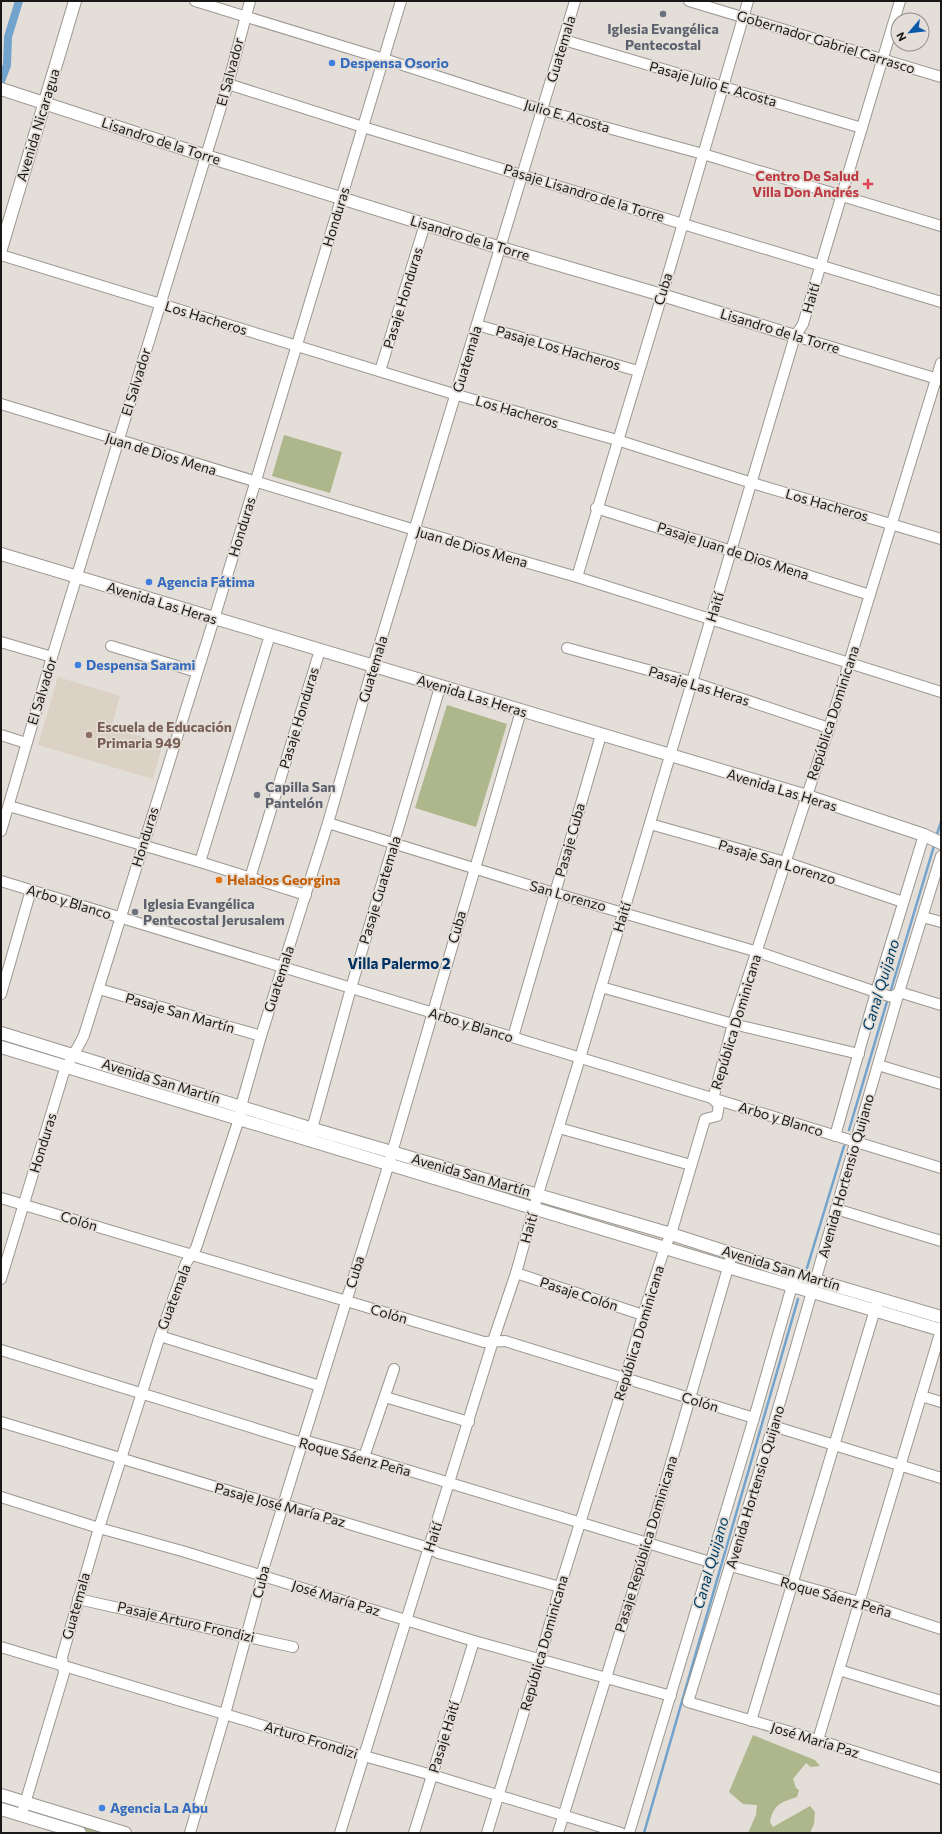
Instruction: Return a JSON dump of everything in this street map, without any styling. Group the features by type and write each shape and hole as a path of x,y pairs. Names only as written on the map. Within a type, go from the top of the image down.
{"main road":[{"name":"Avenida Nicaragua","path":"1,249 75,1"},
{"name":"Lisandro de la Torre","path":"1,89 206,156 501,248 795,336"},
{"name":"Avenida Las Heras","path":"1,554 807,796 924,835 941,843"},
{"name":"Avenida San Martín","path":"1,1033 241,1106 311,1135 388,1164 665,1247 728,1268 941,1330"},
{"name":"Avenida San Martín","path":"1,1047 66,1068 239,1119 392,1152 538,1194 796,1274 878,1297 941,1317"},
{"path":"1,1795 125,1833"},
{"path":"1,1809 80,1833"}],"street":[{"name":"Julio E. Acosta","path":"194,1 384,59 542,110 703,154 941,226"},
{"name":"El Salvador","path":"1,831 76,577 228,84 250,1"},
{"name":"Honduras","path":"1,1279 66,1068 75,1055 84,1035 99,989 142,846 214,618 401,1"},
{"name":"Guatemala","path":"21,1815 64,1673 62,1657 99,1528 160,1336 186,1263 196,1248 239,1119 241,1106 261,1036 284,968 328,823 373,666 457,395 575,1"},
{"name":"Gobernador Gabriel Carrasco","path":"689,1 883,58 941,77"},
{"name":"Cuba","path":"576,577 662,295 748,1"},
{"name":"Haití","path":"340,1833 450,1484 493,1341 516,1273 538,1194 624,912 795,336 803,324 900,1"},
{"name":"Pasaje Julio E. Acosta","path":"564,40 862,128"},
{"name":"Pasaje Lisandro de la Torre","path":"228,84 363,127 821,264 941,302"},
{"name":"Pasaje Honduras","path":"380,371 425,224"},
{"name":"Los Hacheros","path":"1,255 457,395 617,440 752,483 941,539"},
{"name":"Pasaje Los Hacheros","path":"477,325 638,371"},
{"name":"Lisandro de la Torre","path":"795,336 939,379"},
{"name":"República Dominicana","path":"487,1833 540,1659 560,1587 625,1379 643,1315 665,1247 671,1234 690,1165 705,1119 716,1116 718,1105 713,1099 733,1024 758,952 785,862 829,728 892,524 939,379 941,363"},
{"name":"Juan de Dios Mena","path":"1,404 118,441 576,577 941,692"},
{"name":"Pasaje Juan de Dios Mena","path":"596,508 870,595"},
{"path":"200,862 270,635"},
{"path":"1,642 52,657"},
{"path":"111,646 197,672"},
{"name":"Pasaje Las Heras","path":"567,648 692,682 829,728"},
{"name":"Pasaje Honduras","path":"250,878 320,650"},
{"name":"Pasaje Guatemala","path":"311,1135 351,988 440,687"},
{"name":"Cuba","path":"190,1833 247,1636 261,1576 392,1152 521,711"},
{"path":"1,735 26,743"},
{"name":"Pasaje Cuba","path":"513,1038 601,735"},
{"path":"9,806 306,895"},
{"name":"San Lorenzo","path":"328,823 554,893 758,952 879,993 896,994"},
{"name":"Pasaje San Lorenzo","path":"650,824 785,862 903,902"},
{"name":"Avenida Hortensio Quijano","path":"835,1136 879,993 903,902 924,835"},
{"name":"Avenida Hortensio Quijano","path":"688,1702 773,1426 878,1065 896,994 923,917 941,856"},
{"name":"Arbo y Blanco","path":"1,881 941,1168"},
{"path":"1,994 31,890"},
{"path":"923,917 941,922"},
{"path":"601,987 733,1024 859,1054"},
{"name":"Pasaje San Martín","path":"99,989 261,1036"},
{"path":"896,994 941,1005"},
{"path":"878,1065 941,1084"},
{"path":"559,1128 690,1165"},
{"name":"Colón","path":"1,1198 484,1342 505,1341 754,1418"},
{"path":"836,1209 941,1241"},
{"name":"Pasaje República Dominicana","path":"558,1833 648,1542 732,1254"},
{"name":"Pasaje Colón","path":"516,1273 643,1315"},
{"name":"Avenida Hortensio Quijano","path":"629,1833 754,1418 791,1286 796,1274"},
{"path":"751,1721 878,1297"},
{"path":"818,1740 941,1330"},
{"path":"160,1336 320,1386"},
{"name":"Roque Sáenz Peña","path":"1,1350 302,1443 310,1442 364,1457 710,1562"},
{"path":"364,1457 394,1369"},
{"path":"921,1396 941,1402"},
{"path":"385,1397 469,1422"},
{"name":"Pasaje José María Paz","path":"1,1422 282,1507 289,1506 429,1548 438,1553 560,1587"},
{"path":"773,1426 941,1478"},
{"name":"José María Paz","path":"1,1497 474,1641 671,1696"},
{"name":"Roque Sáenz Peña","path":"731,1566 860,1602 941,1629"},
{"name":"Pasaje Arturo Frondizi","path":"78,1599 293,1647"},
{"name":"Pasaje Haití","path":"414,1833 474,1641"},
{"name":"Arturo Frondizi","path":"1,1646 62,1666 432,1775 621,1833"},
{"path":"839,1670 941,1701"},
{"name":"José María Paz","path":"688,1702 818,1740 941,1779"}],"shaded area":[{"name":"Escuela de Educación Primaria 949","path":"58,677 120,696 111,728 163,743 153,779 38,745"}],"green space":[{"path":"284,435 342,452 330,493 272,476"},
{"path":"447,705 507,724 476,827 415,808"},
{"path":"1,1038 56,1055 55,1058 1,1043"},
{"path":"398,1160 524,1196 524,1198 521,1199 397,1162"},
{"path":"753,1735 815,1760 820,1766 811,1767 806,1763 793,1779 796,1788 799,1790 797,1797 779,1805 773,1812 770,1822 773,1827 810,1806 815,1812 814,1824 810,1833 748,1833 756,1815 757,1805 743,1804 729,1792"},
{"path":"36,1811 110,1833 92,1833 35,1816"}],"waterway":[{"path":"1,81 7,65 8,37 19,1"},
{"name":"Canal Quijano","path":"937,834 941,822"},
{"name":"Canal Quijano","path":"890,993 934,846"},
{"name":"Canal Quijano","path":"849,1130 888,998"},
{"name":"Canal Quijano","path":"807,1268 844,1146"},
{"name":"Canal Quijano","path":"644,1833 798,1299"}],"place":[{"name":"Iglesia Evangélica Pentecostal","path":"663,14"},
{"name":"Despensa Osorio","path":"332,63"},
{"name":"Centro De Salud Villa Don Andrés","path":"868,184"},
{"name":"Agencia Fátima","path":"149,582"},
{"name":"Despensa Sarami","path":"78,665"},
{"name":"Escuela de Educación Primaria 949","path":"89,735"},
{"name":"Capilla San Pantelón","path":"257,795"},
{"name":"Helados Georgina","path":"219,880"},
{"name":"Iglesia Evangélica Pentecostal Jerusalem","path":"135,912"},
{"name":"Agencia La Abu","path":"102,1808"}],"district":[{"name":"Villa Palermo 2","path":"399,964"}]}
